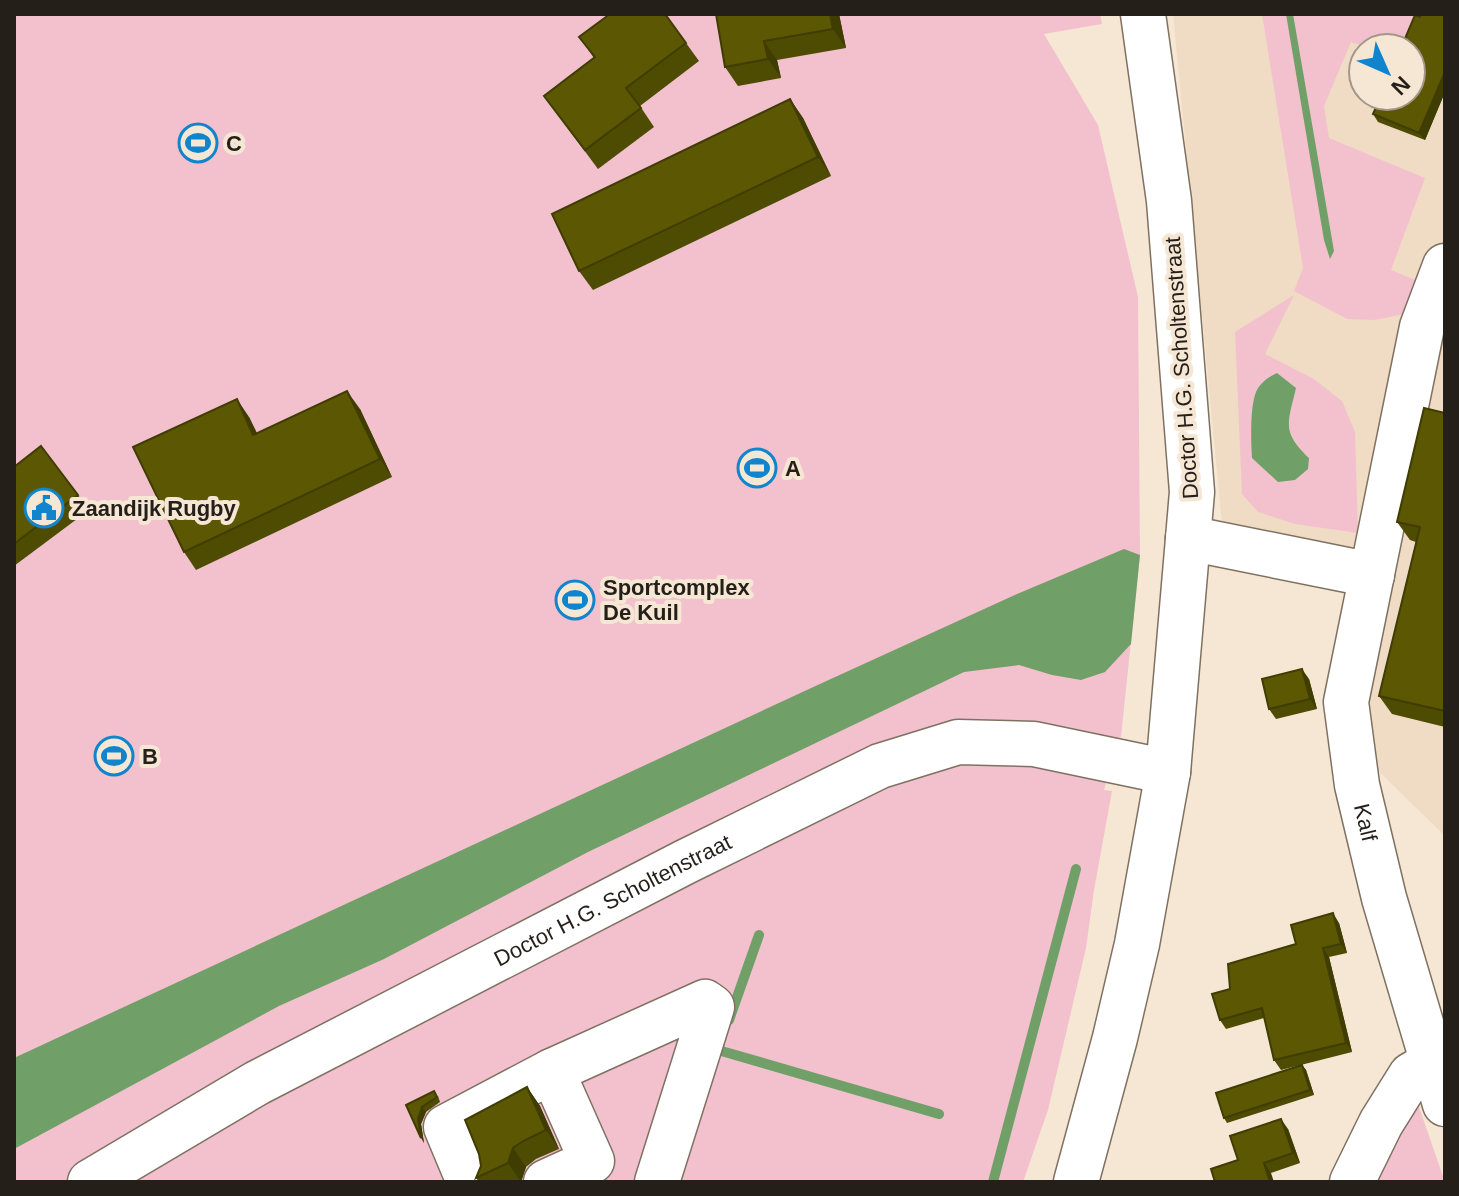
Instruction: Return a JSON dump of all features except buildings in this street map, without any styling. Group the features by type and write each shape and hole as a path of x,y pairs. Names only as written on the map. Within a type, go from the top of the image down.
{"street":[{"name":"Doctor H.G. Scholtenstraat","path":"1076,1182 1137,944 1168,772 1192,492 1170,217 1143,14"},
{"name":"Kalf","path":"1445,266 1422,327 1346,702 1357,785 1384,898 1445,1104"},
{"path":"1188,538 1372,575"},
{"name":"Doctor H.G. Scholtenstraat","path":"90,1182 257,1083 685,862 880,766 958,742 973,742 1034,744 1168,772"},
{"path":"469,1182 446,1127 552,1071 705,1002 712,1007 657,1182 592,1161 546,1182"},
{"path":"1352,1182 1381,1123 1411,1075 1432,1063"},
{"path":"552,1071 592,1161"}],"shaded area":[{"name":"Sportcomplex De Kuil","path":"14,14 1100,14 1102,24 1044,34 1098,125 1138,297 1140,555 1121,737 1118,738 1104,790 1112,791 1086,948 1048,1110 1023,1182 14,1182"},
{"path":"1173,14 1445,14 1445,836 1368,761 1348,595 1225,555"},
{"path":"1262,14 1445,14 1426,32 1347,32 1347,51 1324,106 1329,138 1425,178 1391,270 1427,285 1405,314 1374,320 1347,319 1294,291 1303,268"},
{"path":"1286,14 1293,14 1334,251 1330,259 1324,240"},
{"path":"1294,295 1265,354 1314,379 1342,401 1355,432 1358,533 1295,524 1258,512 1242,494 1235,332","holes":["1293,401 1290,432 1309,458 1251,442"]},
{"path":"1277,373 1296,388 1290,433 1309,458 1308,469 1295,480 1278,482 1252,458 1251,435 1256,391"},
{"path":"1124,549 1140,555 1131,644 1105,672 1081,680 1019,665 964,672 588,852 384,959 279,1006 14,1149 14,1058 822,683"},
{"path":"1412,1087 1445,1182 1362,1182"}],"waterway":[{"path":"993,1182 1076,869"},
{"path":"729,1020 759,935"},
{"path":"720,1043 718,1050 939,1114"}],"place":[{"name":"C","path":"198,143"},
{"name":"A","path":"757,468"},
{"name":"Zaandijk Rugby","path":"44,508"},
{"name":"Sportcomplex De Kuil","path":"575,600"},
{"name":"B","path":"114,756"}]}
